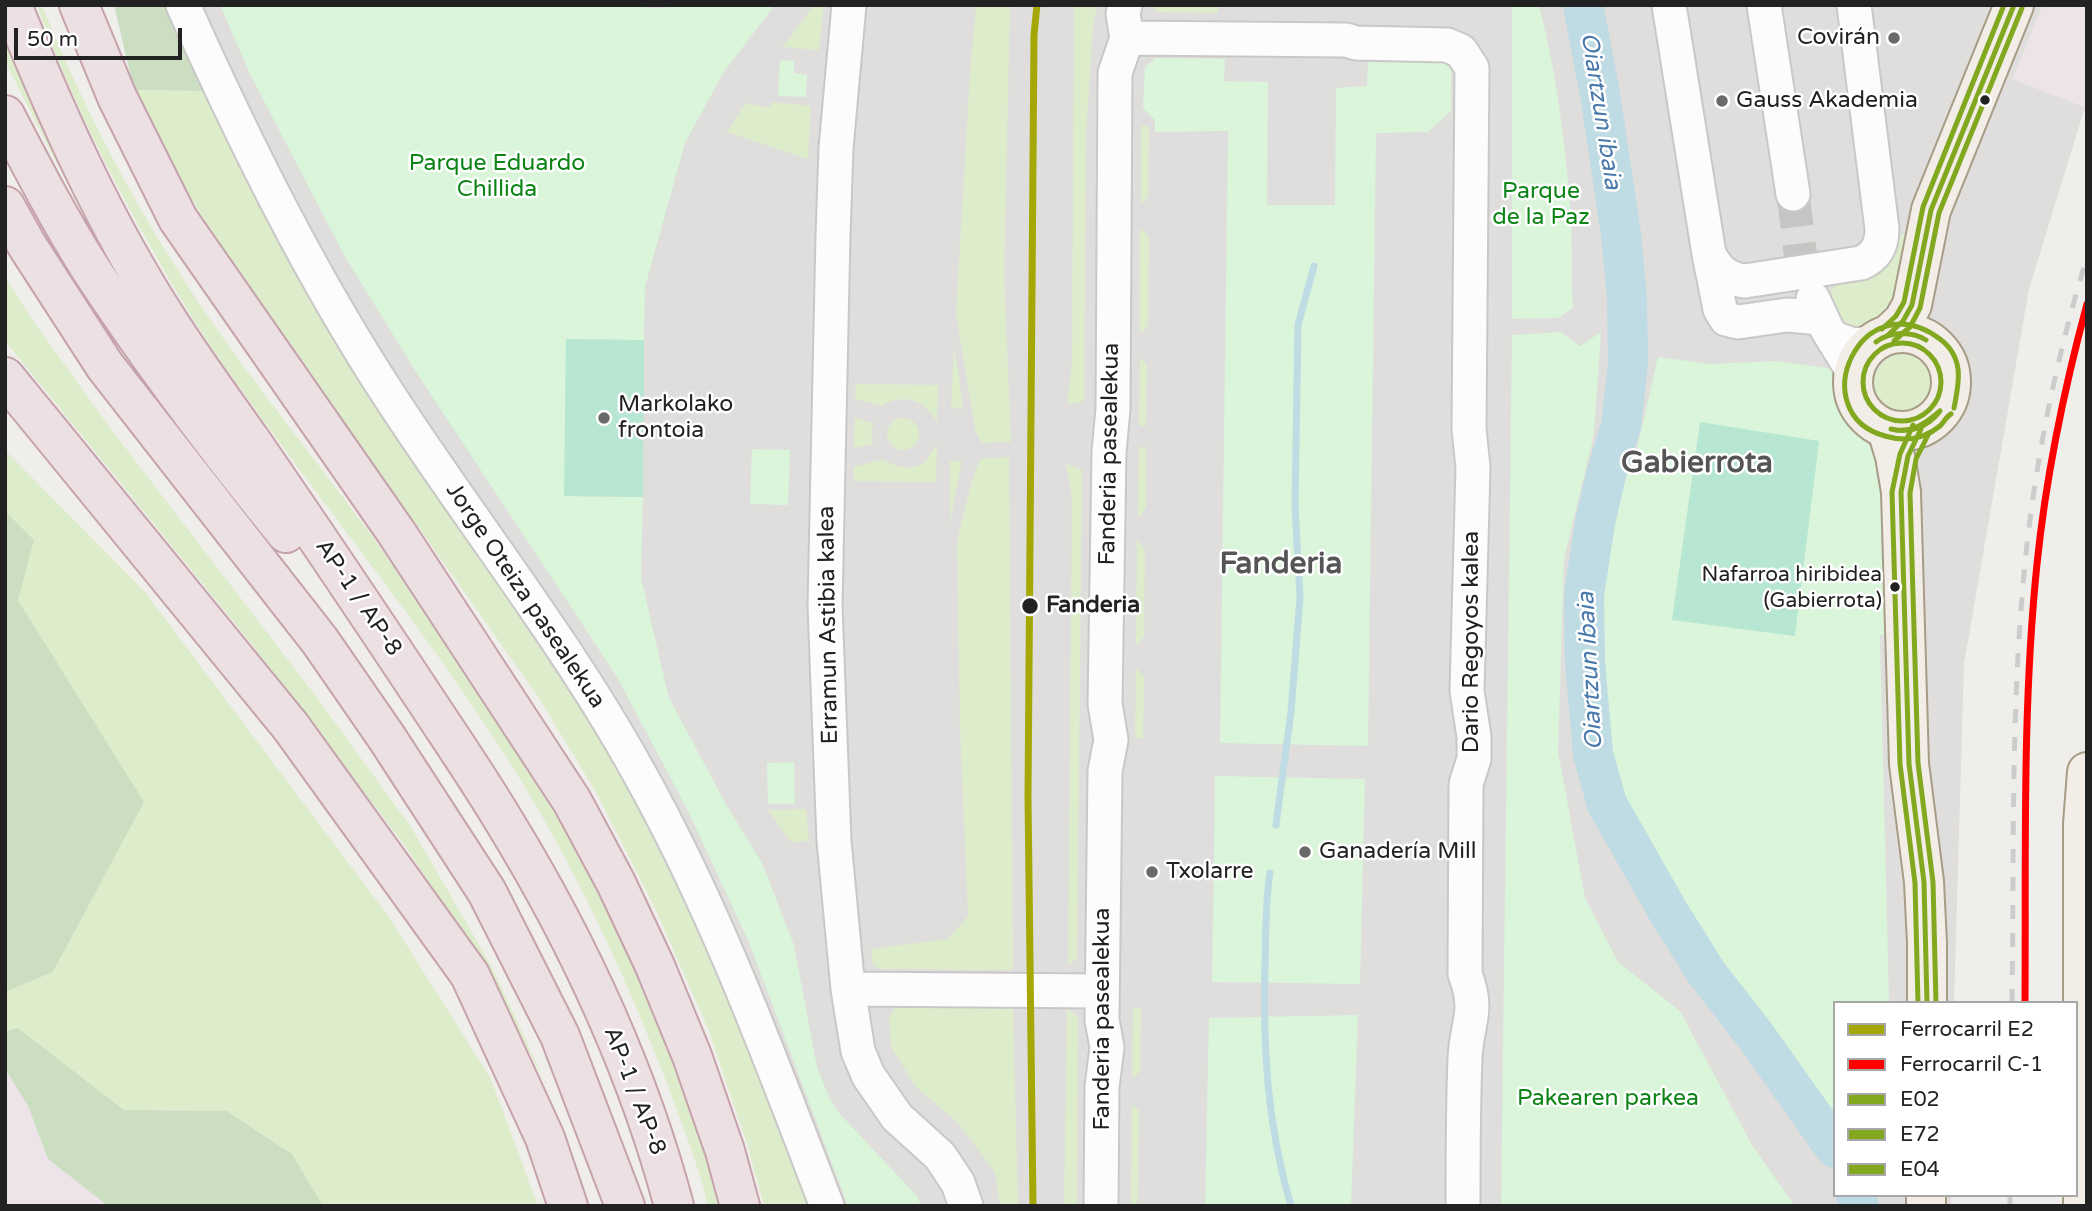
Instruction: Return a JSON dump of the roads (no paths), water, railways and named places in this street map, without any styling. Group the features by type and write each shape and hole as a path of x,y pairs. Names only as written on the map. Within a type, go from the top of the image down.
{"highway":[{"name":"AP-1 / AP-8","path":"12,5 82,168 168,321 360,598 505,821 569,937 616,1039 664,1169 674,1206"},
{"path":"55,5 97,105 163,229 260,368 460,627"},
{"path":"79,5 117,97 177,219 388,520 572,801 616,883 655,966 692,1056 725,1151 740,1206"},
{"path":"5,115 42,187 89,267 139,340 245,482 422,695"},
{"path":"5,206 28,247 105,366 320,641 387,738 486,892 560,1036 625,1206"},
{"path":"5,377 291,727 470,975 545,1138 568,1206"}],"main road":[{"path":"1871,350 1905,333 1922,337 1936,346 1946,359 1951,375 1951,391 1945,407 1935,420 1904,429 1871,421 1859,408 1853,391 1871,350 1903,321 1912,305 1934,202 2014,5"},
{"path":"1916,290 1920,323 1929,341"},
{"path":"1904,429 1908,456 1901,492 1909,764 1924,883 1927,1001"},
{"path":"2083,1206 2083,824 2087,772"},
{"path":"2078,1106 2082,1073"}],"street":[{"name":"Jorge Oteiza pasealekua","path":"183,5 256,161 343,320 391,398 597,701 676,841 743,986 827,1206"},
{"name":"Erramun Astibia kalea","path":"849,5 836,148 825,606 834,841 848,989 858,1051 868,1075 897,1117 940,1156 958,1184 966,1206"},
{"path":"1125,5 1123,14 1127,38"},
{"path":"1669,5 1720,309 1726,319 1738,322 1787,315 1828,328 1853,345 1871,350"},
{"path":"1764,5 1793,194"},
{"path":"1709,254 1717,268 1737,280 1847,267 1861,264 1873,256 1882,237 1854,5"},
{"name":"Dario Regoyos kalea","path":"1127,38 1325,39 1447,45 1466,55 1473,75 1469,416 1473,467 1467,691 1474,737 1474,759 1466,784 1465,961 1465,974 1472,994 1471,1023 1465,1055 1463,1206"},
{"name":"Fanderia pasealekua","path":"1101,1206 1102,1087 1107,1047 1102,1020 1105,771 1111,740 1105,704 1109,452 1113,409 1115,73 1127,38"},
{"path":"1828,328 1825,290 1847,267"},
{"path":"1795,272 1828,328"},
{"path":"848,989 1102,991"}],"waterway":[{"name":"Oiartzun ibaia","path":"1583,5 1600,94 1621,234 1627,298 1628,364 1621,426 1595,523 1584,595 1585,662 1593,754 1607,804 1669,913 1708,975 1755,1035 1833,1145"},
{"path":"1276,825 1291,712 1300,597 1295,506 1298,325 1314,266"},
{"path":"1270,873 1266,930 1266,1056 1272,1116 1291,1206"},
{"name":"Oiartzun ibaia","path":"1857,1197 1859,1206"}],"tunnel":[{"path":"1793,194 1802,267"}],"railway":[{"path":"2012,1001 2013,807 2018,660 2025,566 2044,432 2063,344 2087,257"},
{"path":"2010,1197 2010,1206"}],"rail line":[{"name":"E2","path":"1033,1206 1028,797 1034,35 1037,5"},
{"name":"C-1","path":"2025,1001 2027,728 2032,619 2045,498 2087,304"}],"place":[{"name":"Covirán","path":"1894,38"},
{"name":"Gauss Akademia","path":"1722,101"},
{"name":"Markolako frontoia","path":"604,418"},
{"name":"Nafarroa hiribidea (Gabierrota)","path":"1895,587"},
{"name":"Fanderia","path":"1030,606"},
{"name":"Ganadería Mill","path":"1305,852"},
{"name":"Txolarre","path":"1152,872"}],"district":[{"name":"Gabierrota","path":"1697,464"},
{"name":"Fanderia","path":"1281,565"}],"park label":[{"name":"Parque Eduardo Chillida","path":"497,177"},
{"name":"Parque de la Paz","path":"1541,205"},
{"name":"Pakearen parkea","path":"1608,1099"}]}
